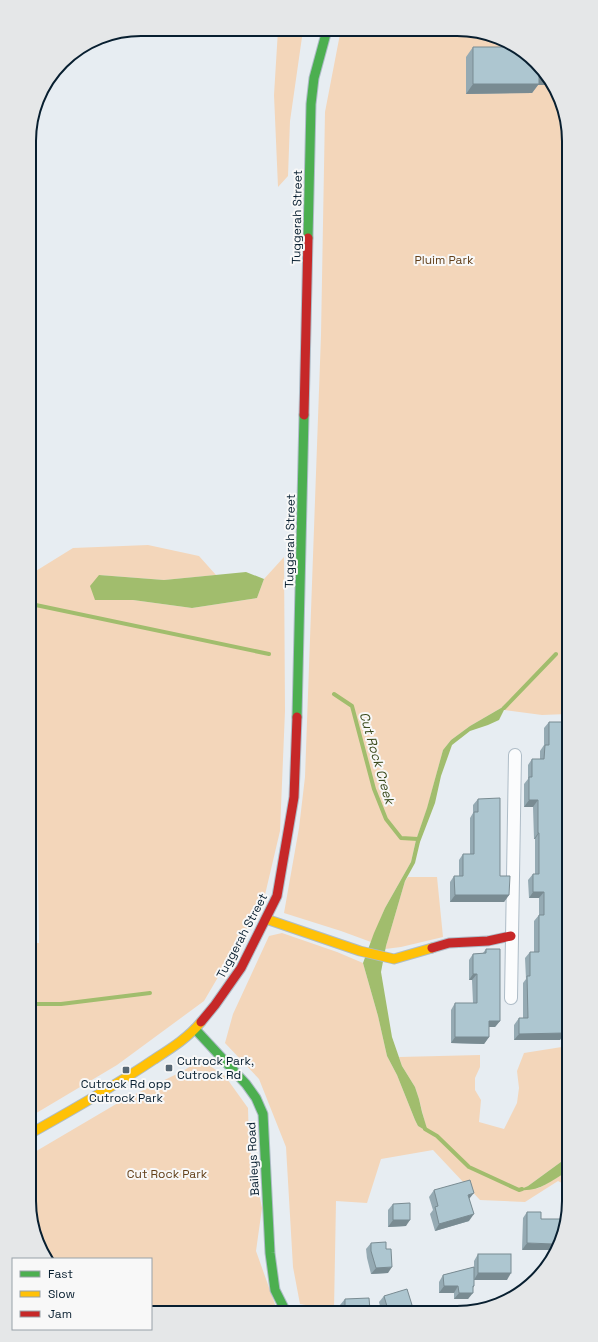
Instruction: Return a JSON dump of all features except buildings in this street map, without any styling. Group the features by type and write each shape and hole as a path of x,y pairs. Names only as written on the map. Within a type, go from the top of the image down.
{"street":[{"name":"Tuggerah Street","path":"36,1130 121,1082 160,1057 195,1029 228,988 241,968 277,896 294,797 299,683 311,104 314,78 325,36"},
{"path":"511,998 515,756"},
{"path":"266,919 360,951 394,959 449,943 488,941 511,936"},
{"name":"Baileys Road","path":"195,1029 246,1084 256,1098 263,1114 270,1253 275,1290 282,1306"}],"green space":[{"path":"278,36 302,36 290,121 288,176 278,187 274,95"},
{"name":"Pluim Park","path":"340,36 471,37 503,47 526,62 540,77 554,101 561,127 562,141 562,714 542,715 504,710 506,705 470,726 451,740 443,750 427,809 416,840 411,862 385,908 371,942 284,913 299,828 305,777 321,335 325,112"},
{"path":"148,545 199,556 216,575 164,580 99,575 95,599 133,600 192,608 257,598 264,579 284,557 285,711 280,831 264,899 204,1001 117,1065 36,1113 36,943 39,943 36,816 36,571 73,548"},
{"path":"408,877 437,877 443,937 401,947 385,949 405,881"},
{"path":"282,933 337,952 363,963 378,1016 387,1056 397,1075 418,1126 427,1131 415,1087 402,1066 399,1057 480,1055 480,1067 475,1078 475,1090 481,1100 479,1122 504,1129 517,1103 519,1088 517,1071 524,1053 562,1047 562,1161 528,1186 520,1190 539,1188 562,1174 562,1183 558,1181 525,1202 480,1200 433,1150 381,1159 367,1203 336,1201 334,1306 311,1306 300,1304 293,1267 286,1147 259,1079 225,1043 233,1014 269,936"},
{"name":"Cut Rock Park","path":"201,1060 225,1076 248,1108 249,1145 262,1208 256,1251 276,1306 152,1306 152,1258 53,1258 44,1241 37,1215 36,1151 123,1100 181,1072"}],"shaded area":[{"path":"246,572 264,579 257,598 192,608 133,600 95,600 90,586 99,575 164,580"},
{"path":"507,704 499,720 470,731 452,745 441,776 435,803 420,842 415,863 405,881 386,946 381,972 392,1037 402,1066 415,1087 428,1132 418,1126 397,1075 387,1056 378,1016 363,963 385,908 411,862 416,840 427,808 443,750 451,740 470,726"},
{"path":"562,1161 562,1175 538,1188 519,1190 528,1186"}],"waterway":[{"name":"Cut Rock Creek","path":"36,605 269,654"},
{"path":"504,708 556,654"},
{"name":"Cut Rock Creek","path":"334,694 352,706 374,789 386,819 401,838 418,839 418,841"},
{"path":"36,1004 61,1004 150,993"},
{"name":"Cut Rock Creek","path":"425,1129 437,1136 469,1167 519,1190 522,1189"}],"traffic: fast":[{"path":"308,238 311,104 314,78 325,36"},
{"path":"297,717 304,415"},
{"path":"195,1029 246,1084 256,1098 263,1114 270,1253 275,1290 283,1306"}],"traffic: slow":[{"path":"266,919 360,951 394,959 432,948"},
{"path":"36,1130 139,1070 178,1043 201,1022"}],"traffic: jam":[{"path":"304,415 308,238"},
{"path":"201,1022 241,968 277,896 294,797 297,717"},
{"path":"432,948 449,943 488,941 511,936"}],"place":[{"name":"Cutrock Park, Cutrock Rd","path":"169,1068"},
{"name":"Cutrock Rd opp Cutrock Park","path":"126,1070"}]}
